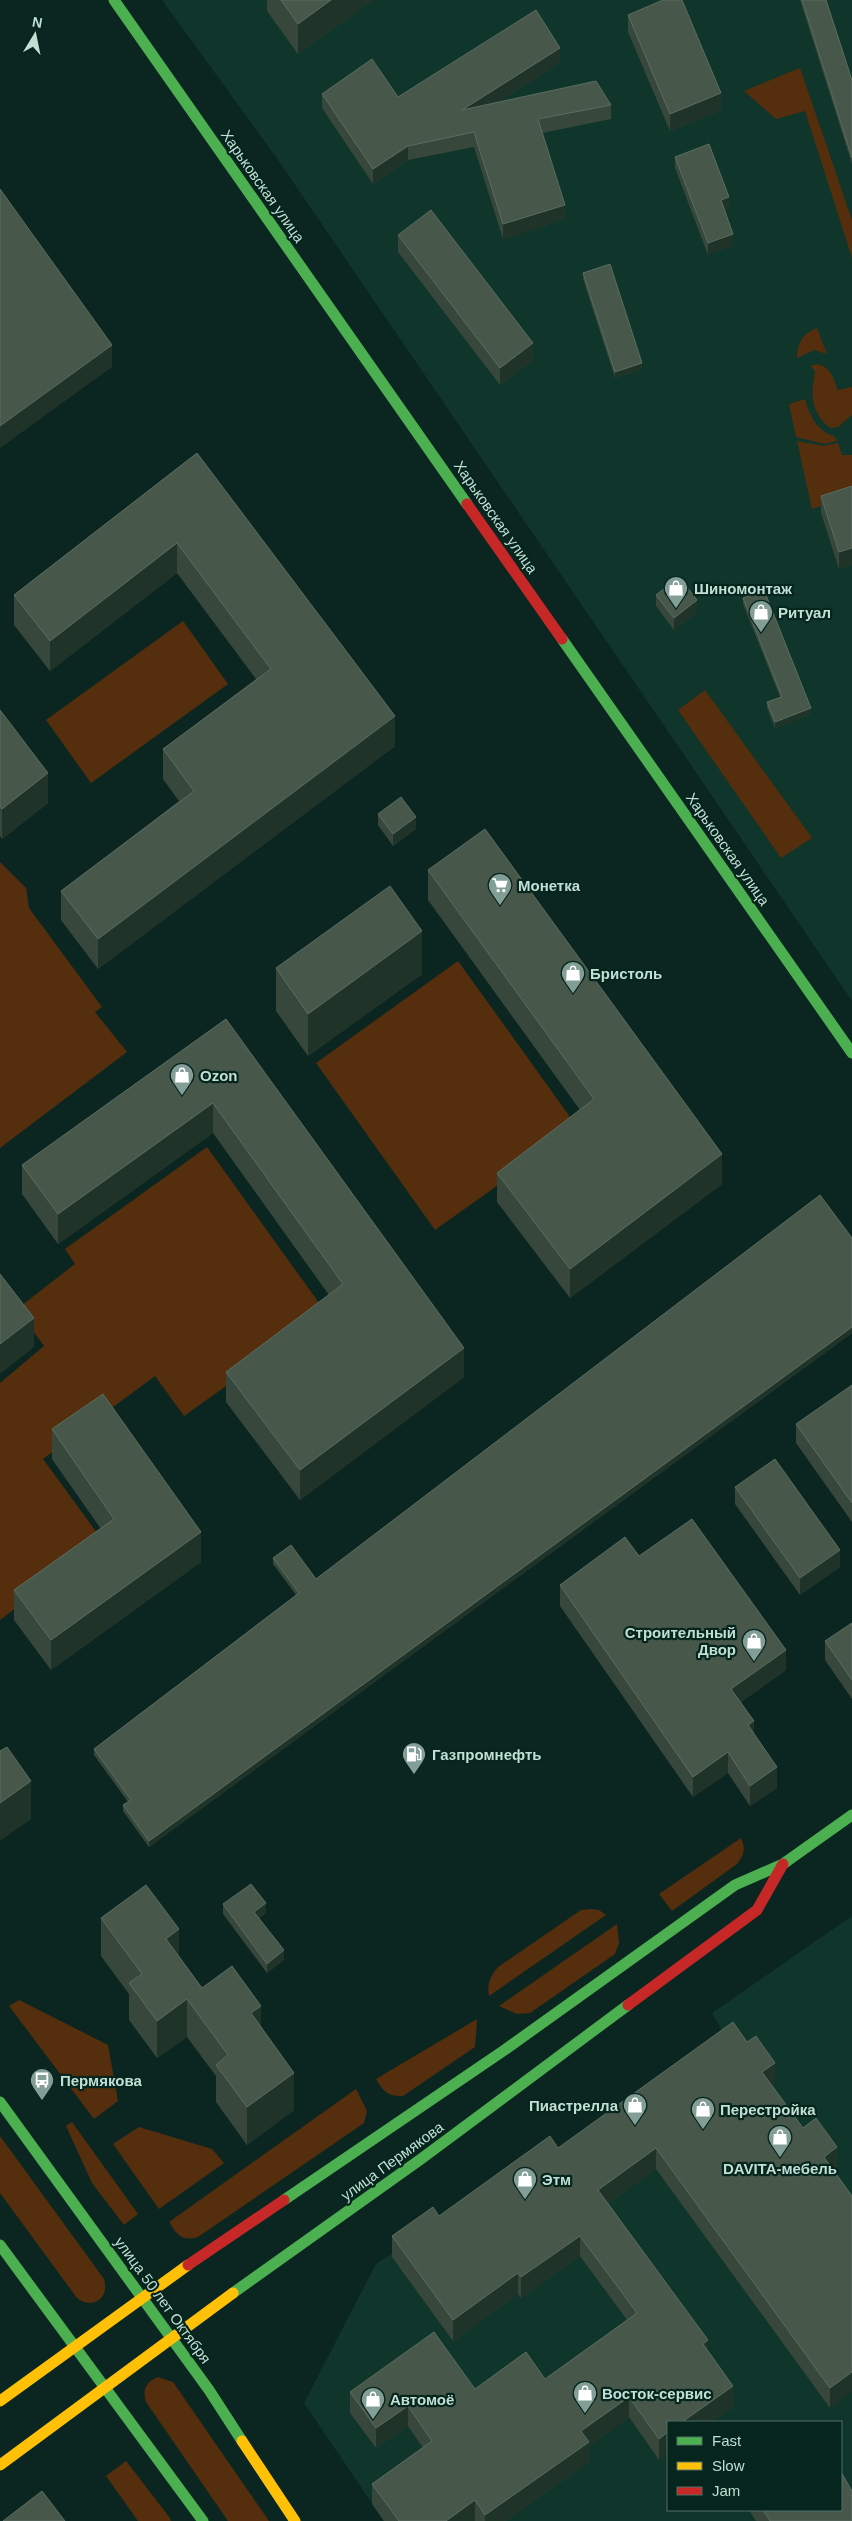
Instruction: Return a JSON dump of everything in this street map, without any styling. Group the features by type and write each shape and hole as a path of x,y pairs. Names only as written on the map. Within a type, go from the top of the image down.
{"street":[{"name":"Харьковская улица","path":"114,0 852,1053"},
{"name":"улица Пермякова","path":"0,2401 142,2297 506,2049 734,1885 783,1864 852,1815"},
{"name":"улица Пермякова","path":"0,2465 172,2338 421,2159 756,1910 783,1864"},
{"name":"улица 50 лет Октября","path":"0,2102 172,2338 295,2521"},
{"path":"0,2245 203,2521"}],"shaded area":[{"path":"162,0 852,0 852,1001 276,157"},
{"path":"800,68 852,220 852,258 805,111 776,119 744,91"},
{"path":"817,328 827,354 814,350 797,358 798,348 802,339"},
{"path":"816,364 828,370 838,390 852,387 852,415 838,427 830,428 823,422 815,409 813,388 815,371 811,366"},
{"path":"805,399 815,422 823,431 834,436 837,441 824,444 796,437 789,404"},
{"path":"797,441 824,446 838,443 842,455 852,455 852,495 812,509"},
{"path":"183,621 228,684 91,783 46,720"},
{"path":"705,690 812,838 781,858 678,710"},
{"path":"0,862 26,888 29,908 102,1007 95,1012 127,1052 0,1148"},
{"path":"458,961 578,1128 435,1230 316,1063"},
{"path":"207,1147 327,1314 184,1416 155,1376 43,1459 103,1541 0,1620 0,1383 44,1346 17,1309 75,1264 65,1249"},
{"path":"741,1838 744,1852 737,1864 672,1911 659,1894"},
{"path":"581,1910 599,1910 606,1915 489,1996 488,1987 490,1980 498,1967"},
{"path":"852,1916 852,2521 384,2521 304,2403 376,2264 547,2152 558,2162 728,2041 712,2013"},
{"path":"617,1924 619,1943 615,1954 530,2013 517,2014 499,2006"},
{"path":"19,2000 108,2045 118,2101 94,2119 9,2006"},
{"path":"477,2019 475,2047 403,2096 394,2096 387,2093 381,2087 376,2079"},
{"path":"356,2089 367,2111 364,2123 198,2237 184,2238 175,2231 169,2222"},
{"path":"72,2122 138,2214 124,2225 92,2183 66,2126"},
{"path":"139,2127 212,2149 224,2163 159,2209 113,2144"},
{"path":"0,2136 104,2279 105,2292 99,2300 89,2303 77,2298 0,2193"},
{"path":"158,2377 173,2382 269,2521 228,2521 146,2402 144,2393 146,2386 150,2381"},
{"path":"126,2461 171,2521 138,2521 106,2476"}],"building":[{"path":"281,0 331,0 298,24"},
{"path":"663,0 682,0 721,93 670,114 628,15"},
{"path":"802,0 826,0 852,80 852,158"},
{"path":"536,10 560,48 462,110 596,81 611,105 538,119 565,205 503,224 474,132 408,146 373,169 322,94 372,59 398,97"},
{"path":"709,144 729,197 721,200 733,234 708,243 675,157"},
{"path":"0,189 112,345 0,426"},
{"path":"431,210 533,343 500,368 398,235"},
{"path":"610,264 642,363 615,372 583,273"},
{"path":"197,453 395,716 98,939 61,891 194,791 163,749 271,669 177,543 50,641 14,595"},
{"path":"852,486 852,548 839,552 821,496"},
{"path":"679,577 697,600 674,618 656,595"},
{"path":"764,590 811,708 775,722 767,702 782,697 743,598"},
{"path":"0,710 48,773 2,809 0,806"},
{"path":"401,797 416,817 393,834 378,814"},
{"path":"485,829 722,1154 570,1269 497,1173 594,1099 428,870"},
{"path":"390,886 422,931 308,1014 276,968"},
{"path":"226,1019 464,1348 300,1470 226,1372 343,1284 213,1103 58,1214 22,1165"},
{"path":"820,1195 852,1238 852,1327 149,1841 123,1805 131,1800 94,1749 299,1593 273,1558 291,1545 316,1579"},
{"path":"0,1274 34,1318 0,1344"},
{"path":"852,1385 852,1503 796,1424"},
{"path":"103,1394 201,1532 51,1640 14,1590 114,1519 52,1429"},
{"path":"775,1459 840,1550 800,1578 735,1487"},
{"path":"692,1519 786,1650 731,1689 754,1721 748,1725 777,1767 750,1786 728,1752 693,1777 560,1585 625,1537 639,1556"},
{"path":"852,1623 852,1680 825,1641"},
{"path":"7,1747 31,1781 0,1803 0,1751"},
{"path":"251,1884 266,1903 254,1912 284,1950 267,1964 223,1904"},
{"path":"146,1885 179,1929 166,1939 202,1988 232,1966 261,2006 251,2013 294,2073 247,2107 216,2065 228,2055 187,1999 157,2021 129,1983 142,1974 101,1918"},
{"path":"733,2022 747,2042 756,2036 775,2063 762,2072 803,2128 816,2118 837,2147 824,2157 852,2196 852,2372 830,2388 656,2148 598,2190 708,2340 703,2344 733,2386 683,2421 667,2421 667,2433 659,2439 629,2397 581,2431 589,2442 485,2515 475,2500 446,2521 399,2521 372,2484 432,2441 408,2406 376,2428 350,2392 434,2332 475,2389 526,2352 545,2379 637,2313 580,2236 521,2277 518,2273 453,2320 392,2236 433,2207 439,2216 550,2136 558,2148"},
{"path":"842,2474 852,2491 852,2521 770,2521 764,2511 842,2511"},
{"path":"42,2491 65,2521 3,2521"}],"traffic: fast":[{"path":"114,0 467,504"},
{"path":"562,639 852,1053"},
{"path":"284,2200 506,2049 735,1885 783,1864 852,1815"},
{"path":"233,2293 421,2159 628,2005"},
{"path":"0,2102 209,2390 242,2441"},
{"path":"0,2245 203,2521"}],"traffic: slow":[{"path":"0,2401 188,2265"},
{"path":"0,2465 233,2293"},
{"path":"242,2441 295,2521"}],"traffic: jam":[{"path":"467,504 562,639"},
{"path":"628,2005 757,1910 783,1864"},
{"path":"188,2265 284,2200"}],"place":[{"name":"Шиномонтаж","path":"676,609"},
{"name":"Ритуал","path":"761,633"},
{"name":"Монетка","path":"500,906"},
{"name":"Бристоль","path":"573,994"},
{"name":"Ozon","path":"182,1096"},
{"name":"Строительный Двор","path":"754,1662"},
{"name":"Газпромнефть","path":"414,1775"},
{"name":"Пермякова","path":"42,2101"},
{"name":"Пиастрелла","path":"635,2126"},
{"name":"Перестройка","path":"703,2130"},
{"name":"DAVITA-мебель","path":"780,2158"},
{"name":"Этм","path":"525,2200"},
{"name":"Восток-сервис","path":"585,2414"},
{"name":"Автомоё","path":"373,2420"}]}
